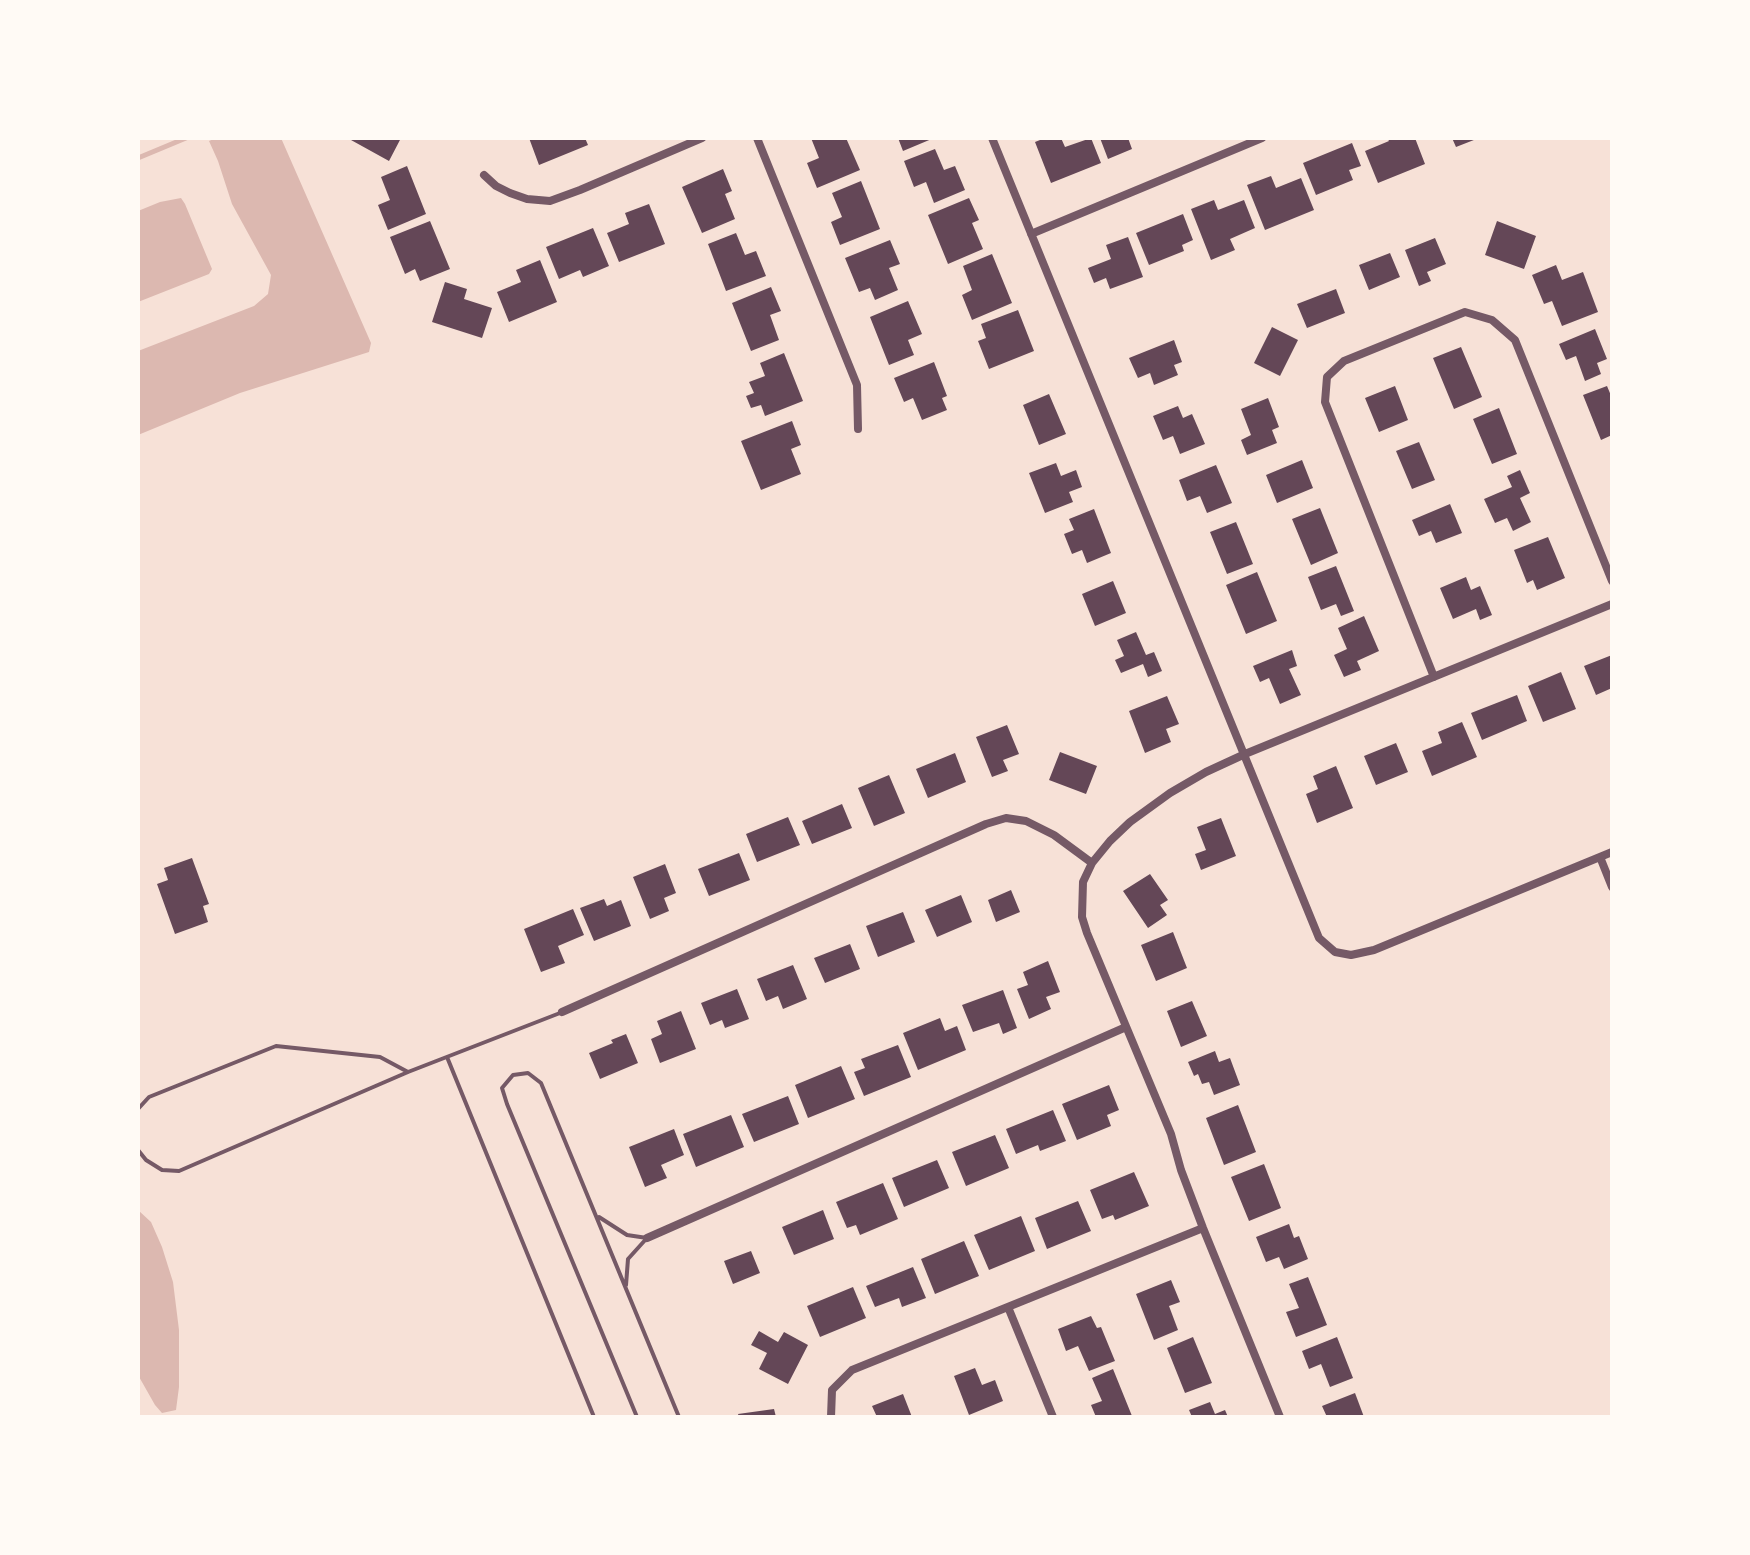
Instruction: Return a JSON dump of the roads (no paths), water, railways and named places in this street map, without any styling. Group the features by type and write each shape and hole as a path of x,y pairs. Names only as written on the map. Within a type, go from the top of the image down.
{"street":[{"path":"484,175 510,193 527,199 550,201 702,138"},
{"path":"757,138 857,385 858,429"},
{"path":"992,138 1319,938 1335,952 1351,955 1374,950 1612,852"},
{"path":"1031,234 1262,138"},
{"path":"1434,677 1325,402 1327,377 1344,361 1465,312 1492,320 1515,340 1612,581"},
{"path":"1280,1417 1203,1228 1171,1134 1087,933 1082,917 1083,882 1092,863 1130,822 1206,772 1612,604"},
{"path":"562,1012 1006,818 1026,821 1054,835 1092,863"},
{"path":"1600,857 1612,887"},
{"path":"647,1238 1126,1027"},
{"path":"831,1417 832,1390 852,1370 1203,1228"},
{"path":"1008,1307 1053,1417"}],"lane":[{"path":"138,1150 146,1160 162,1170 179,1171 408,1072 562,1012"},
{"path":"138,1109 149,1097 276,1046 380,1057 408,1072"},
{"path":"447,1057 594,1417"},
{"path":"637,1417 507,1104 502,1088 513,1075 528,1073 541,1083 679,1417"},
{"path":"596,1215 627,1235 647,1238"},
{"path":"625,1286 628,1259 647,1238"}],"waterway":[{"path":"138,158 186,138"}]}
